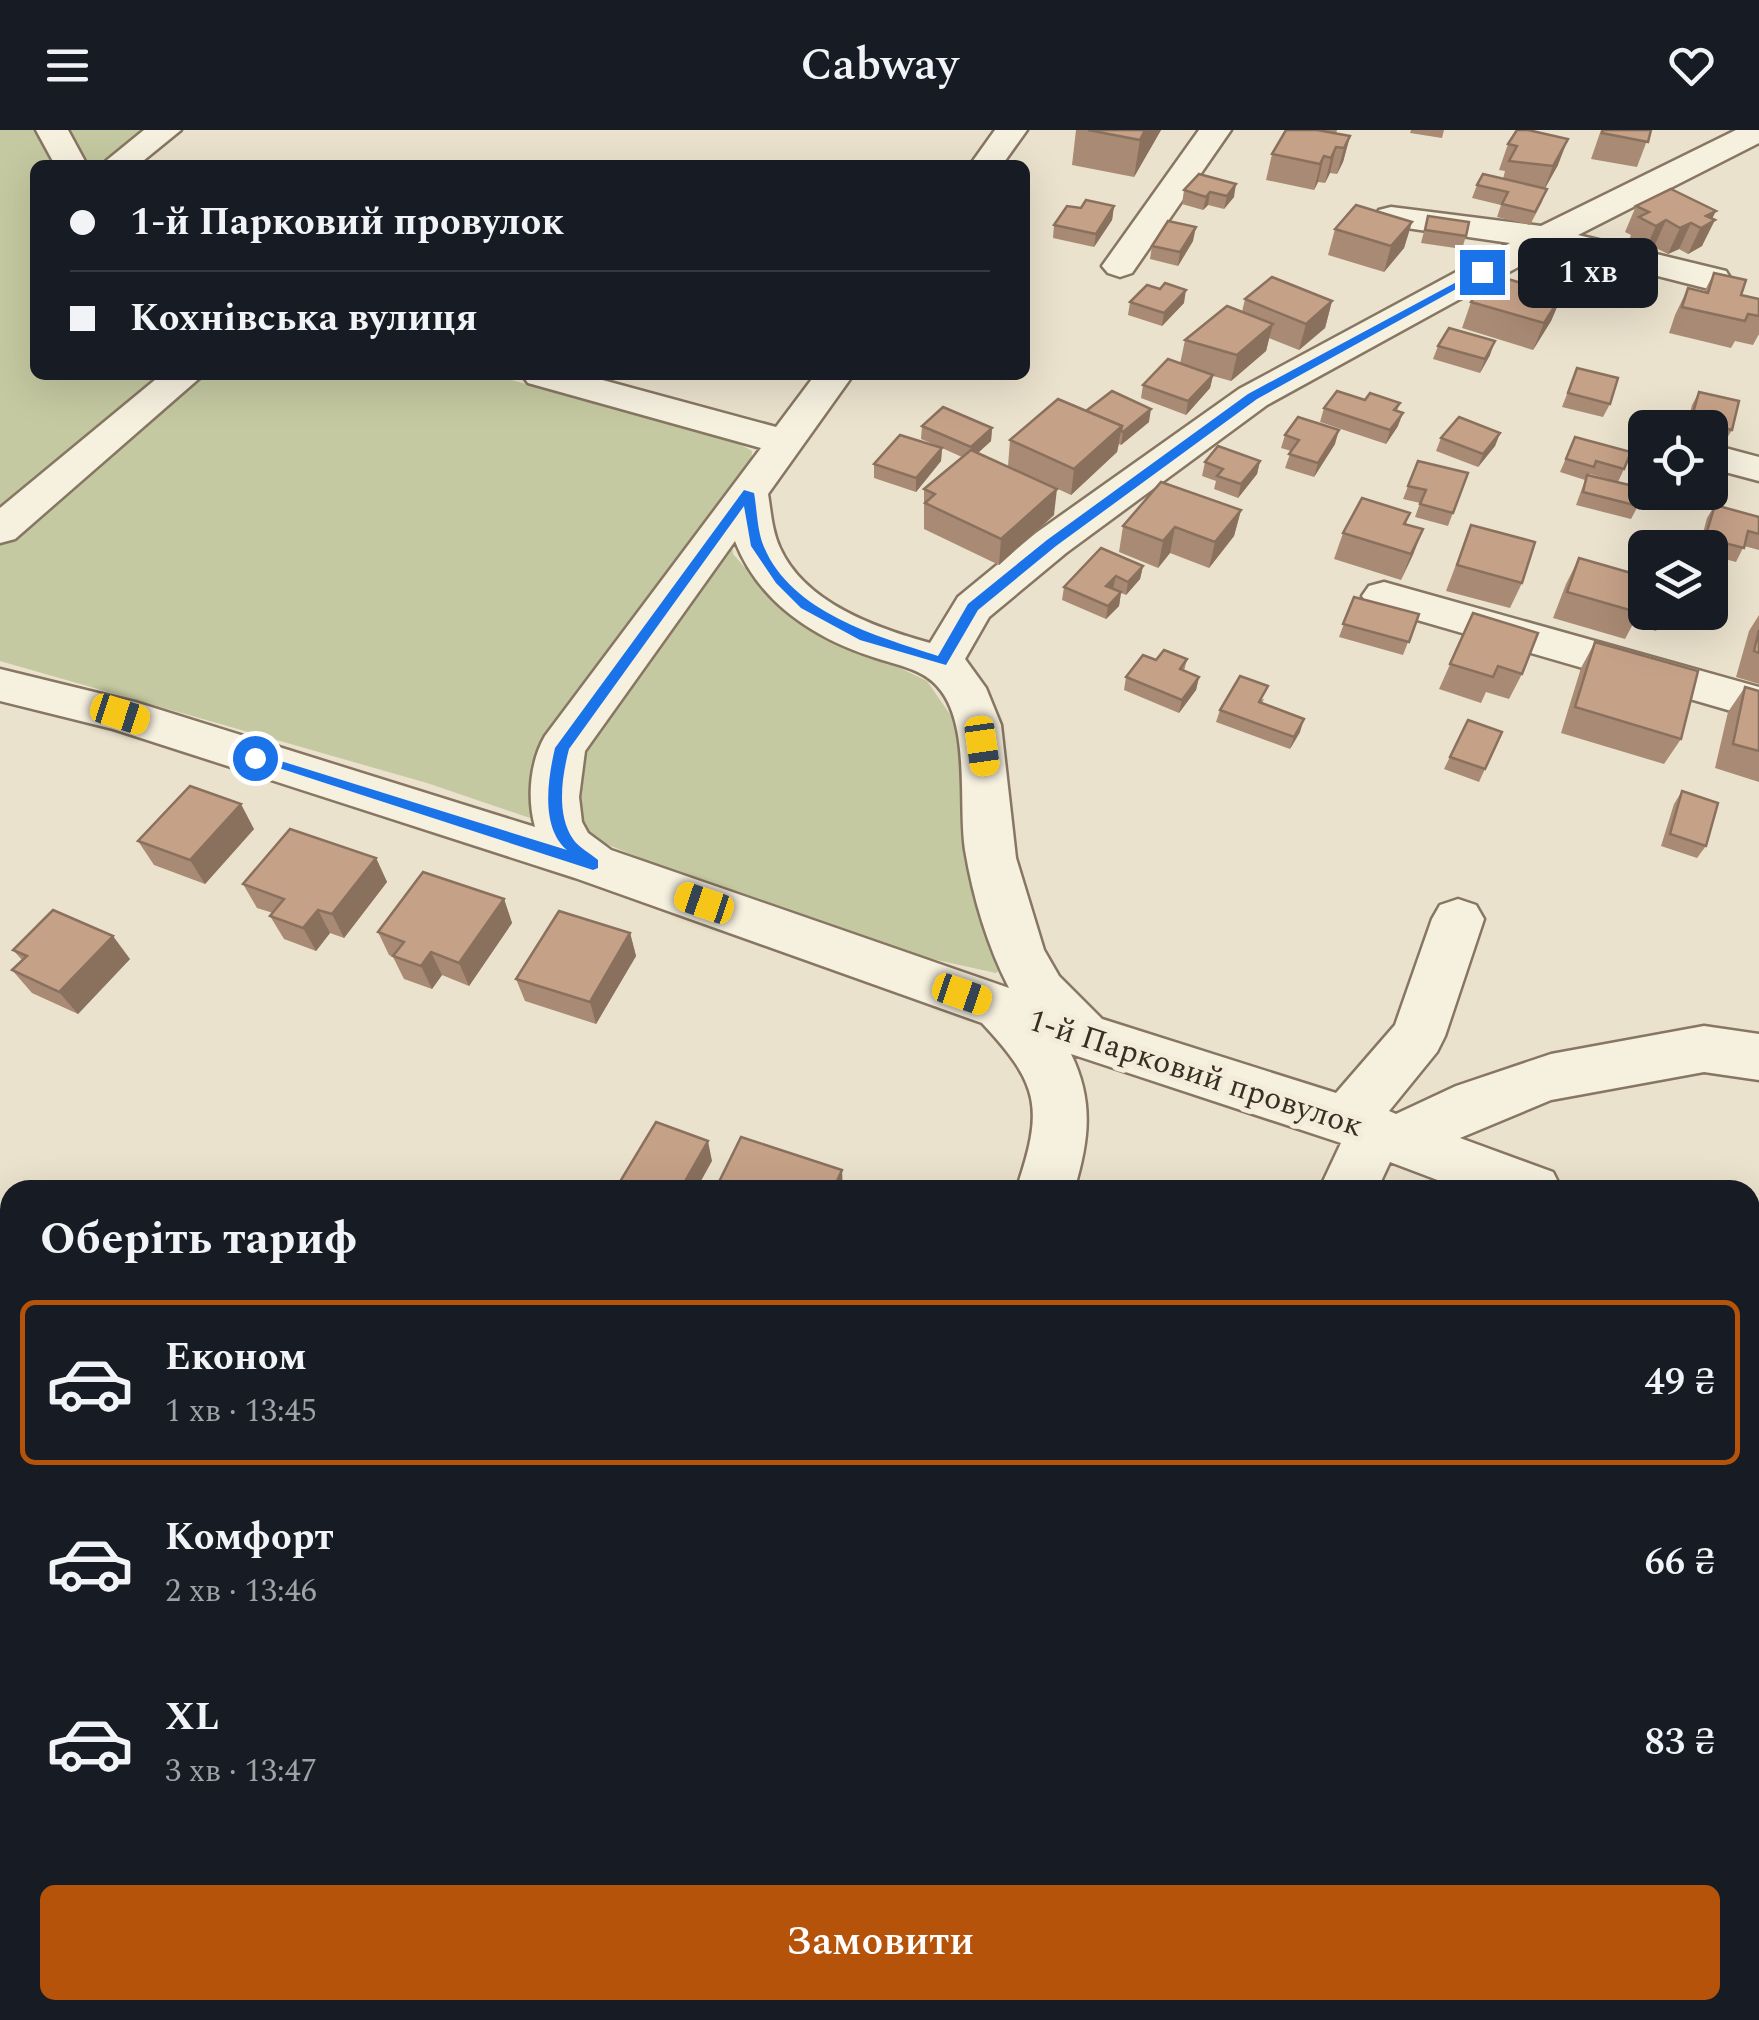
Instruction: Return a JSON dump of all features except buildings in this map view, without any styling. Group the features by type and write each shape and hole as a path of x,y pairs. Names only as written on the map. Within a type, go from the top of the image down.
{"street":[{"path":"52,130 68,160"},
{"path":"124,160 165,130"},
{"path":"990,160 1011,130"},
{"path":"1120,266 1215,130"},
{"path":"1680,133 1750,140"},
{"path":"941,662 973,607 1051,543 1252,396 1546,237 1750,140"},
{"path":"1391,217 1546,237 1713,279"},
{"path":"0,530 178,380"},
{"path":"559,380 785,442"},
{"path":"593,864 566,841 558,812 554,781 562,748 830,380"},
{"path":"1728,461 1759,469"},
{"path":"748,493 758,546 780,580 806,604 842,627 888,647 941,662 963,688 982,746 990,845 999,887 1029,976 1086,1037"},
{"path":"1384,596 1759,702"},
{"name":"1-й Парковий провулок","path":"0,685 120,714 593,864 1086,1037 1374,1131 1505,1180"},
{"path":"1352,1180 1418,1036 1458,920"},
{"path":"998,1006 1026,1030 1046,1060 1063,1107 1060,1150 1049,1180"},
{"path":"1374,1131 1476,1103 1551,1076 1755,1042"}],"green space":[{"path":"0,130 143,130 103,160 30,160 30,380 512,380 736,442 752,451 751,464 725,496 733,554 756,580 822,630 927,681 965,736 1008,963 996,973 882,948 705,885 604,843 427,783 0,661"}],"route":[{"path":"255,758 593,864 566,841 558,812 554,781 562,748 748,493 758,546 780,580 806,604 842,627 888,647 941,662 973,607 1051,543 1252,396 1482,272"}]}
